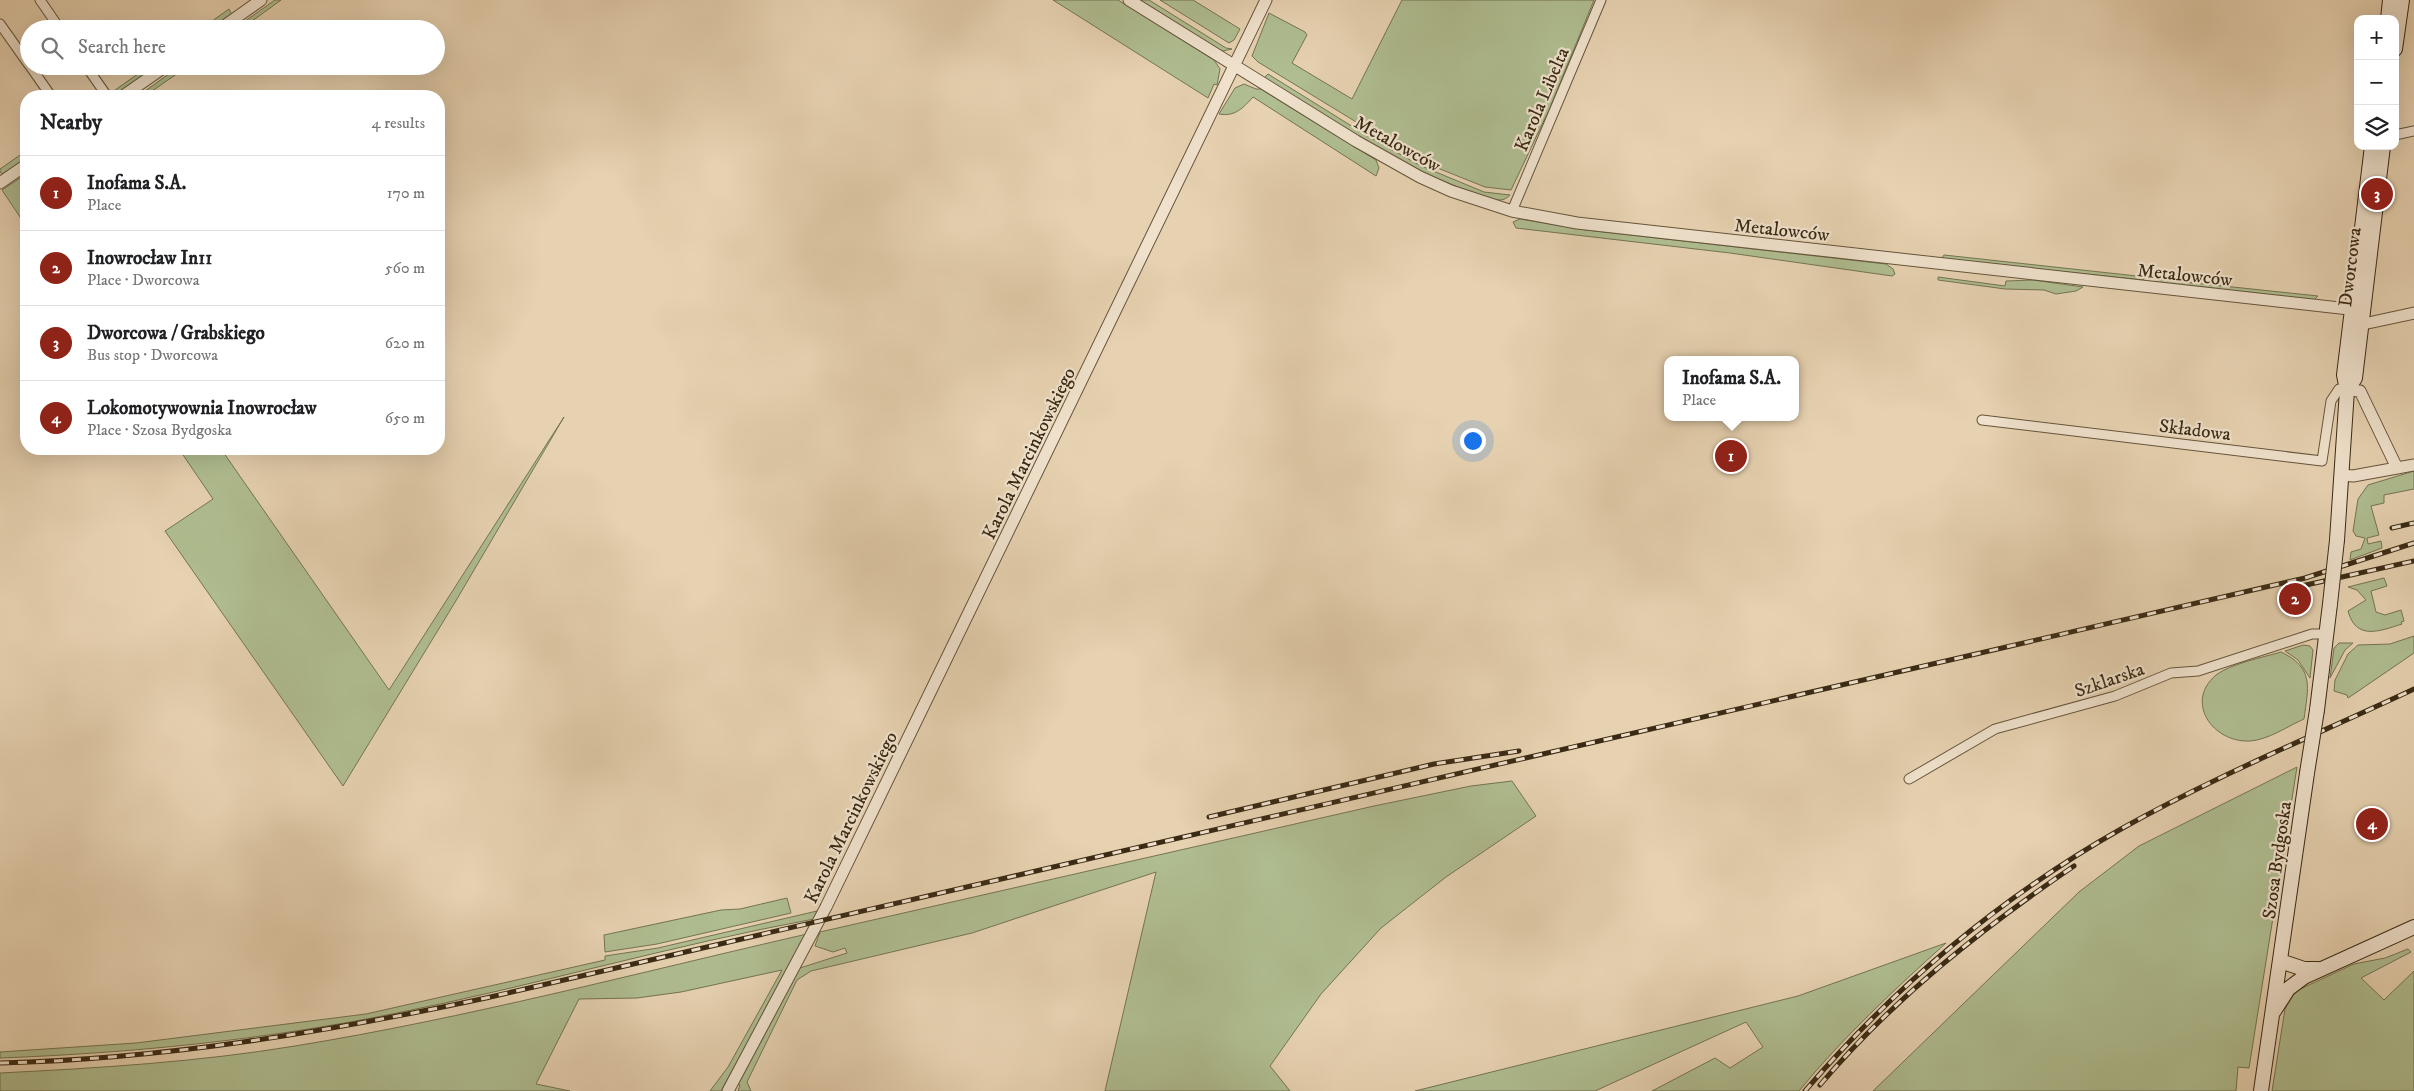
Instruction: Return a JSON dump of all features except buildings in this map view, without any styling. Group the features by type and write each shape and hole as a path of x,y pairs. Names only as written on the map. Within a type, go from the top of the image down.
{"main road":[{"path":"2388,15 2390,0"},
{"path":"2399,21 2402,0"},
{"name":"Dworcowa","path":"2328,634 2347,390 2355,378 2356,316 2372,150"},
{"name":"Dworcowa","path":"2356,316 2382,150"},
{"name":"Szosa Bydgoska","path":"2261,1091 2328,634"},
{"path":"2272,1013 2288,989 2320,969 2414,927"},
{"path":"2280,962 2304,969 2320,969"}],"street":[{"path":"40,0 54,20"},
{"path":"233,20 261,0"},
{"name":"Metalowców","path":"1129,0 1392,163 1450,191 1512,211 1577,223 2356,316 2368,323 2414,313"},
{"name":"Karola Marcinkowskiego","path":"728,1091 819,921 1266,0"},
{"name":"Karola Libelta","path":"1512,211 1601,0"},
{"path":"0,24 20,53"},
{"path":"36,75 47,90"},
{"path":"92,75 103,90"},
{"path":"132,90 153,75"},
{"path":"2399,134 2414,131"},
{"path":"0,183 20,169"},
{"name":"Składowa","path":"1982,420 2322,461 2331,401 2340,389 2347,390"},
{"path":"2347,390 2360,391 2397,468"},
{"path":"2341,476 2352,476 2414,465"},
{"name":"Szklarska","path":"1909,779 1995,730 2115,696 2171,673 2198,671 2312,634 2328,634"}],"green space":[{"path":"275,0 281,0 254,20 247,20"},
{"path":"1053,0 1118,0 1214,60 1220,69 1217,85 1214,84 1208,98"},
{"path":"1139,0 1149,0 1226,48 1232,49 1223,51 1216,48"},
{"path":"1160,0 1193,0 1240,29 1234,40 1229,43"},
{"path":"1402,0 1594,0 1549,110 1511,190 1485,187 1420,161 1258,62 1252,56 1269,13 1305,32 1307,35 1292,63 1352,99"},
{"path":"229,9 232,15 225,20 214,20"},
{"path":"1268,74 1366,135 1419,165 1484,192 1510,195 1503,200 1490,199 1447,183 1420,170 1366,142 1264,78"},
{"path":"136,75 145,75 124,90 115,90"},
{"path":"167,75 175,75 154,90 147,90"},
{"path":"1244,84 1261,89 1376,160 1379,168 1376,176 1253,97 1234,113 1219,114 1235,88"},
{"path":"20,155 20,163 4,175 0,172 0,169"},
{"path":"20,178 20,217 2,190"},
{"path":"1520,219 1586,230 1886,264 1893,269 1895,274 1892,276 1730,253 1516,228 1513,222"},
{"path":"1944,255 2146,277 2143,280 1941,259"},
{"path":"1938,277 2005,286 2006,281 2033,280 2083,287 2076,291 2056,294 2044,290 2005,289 1938,280"},
{"path":"2157,279 2318,296 2314,300 2158,283"},
{"path":"564,417 457,599 343,786 165,531 213,499 183,455 225,455 389,690"},
{"path":"2414,471 2414,489 2384,495 2384,503 2371,506 2379,535 2367,538 2368,544 2381,541 2382,548 2350,560 2351,552 2361,549 2365,538 2356,536 2353,531 2358,499 2368,485"},
{"path":"2384,578 2387,586 2371,591 2376,612 2385,615 2401,610 2404,621 2401,622 2402,624 2377,631 2363,630 2357,627 2348,611 2366,600 2357,590 2348,587"},
{"path":"2414,636 2414,653 2348,698 2347,695 2334,691 2335,680 2348,654 2358,645 2390,644"},
{"path":"2339,643 2353,643 2345,650 2330,678 2334,648"},
{"path":"2303,645 2310,646 2313,650 2310,678 2298,660 2285,651"},
{"path":"2281,652 2300,665 2307,680 2304,719 2271,735 2250,741 2237,740 2215,728 2207,719 2203,708 2203,697 2207,686 2216,675 2238,664"},
{"path":"2297,767 2249,1068 2238,1067 2236,1091 1873,1091 2079,892 2139,846"},
{"path":"1512,781 1536,816 1446,877 1381,928 1321,994 1270,1066 1290,1091 1105,1091 1156,872 972,933 811,971 797,980 747,1082 751,1091 738,1091 740,1085 737,1084 800,968 847,953 845,948 833,952 815,946 820,932 1374,806 1471,786"},
{"path":"787,898 791,913 657,944 605,952 604,935"},
{"path":"817,911 814,919 708,941 445,1003 344,1023 246,1038 148,1049 0,1058 0,1052 136,1043 366,1014 605,960 605,956 658,948"},
{"path":"807,934 721,1091 710,1091 728,1067 782,970 681,992 637,998 579,999 536,1084 570,1091 0,1091 0,1073 185,1060 259,1052 359,1035 488,1009"},
{"path":"1946,943 1851,1033 1799,1091 1652,1091 1715,1058 1730,1068 1763,1047 1746,1022 1595,1091 1415,1091 1798,996"},
{"path":"2408,949 2411,952 2361,978 2384,1000 2414,971 2414,1091 2272,1091 2285,1009 2296,991 2354,964 2385,958"}],"railway":[{"path":"2392,528 2414,523"},
{"path":"0,1063 123,1056 245,1042 366,1022 486,998 2305,578 2414,543"},
{"path":"2297,587 2414,561"},
{"path":"1805,1091 1839,1053 1912,980 1951,946 2034,884 2121,829 2193,791 2414,689"},
{"path":"1209,817 1434,764 1519,751"},
{"path":"1820,1085 1877,1023 1940,967 2005,915 2074,866"}],"place":[{"name":"Dworcowa / Grabskiego","path":"2377,194"},
{"name":"Inofama S.A.","path":"1731,456"},
{"name":"Inowrocław In11","path":"2295,599"},
{"name":"Lokomotywownia Inowrocław","path":"2372,824"}]}
